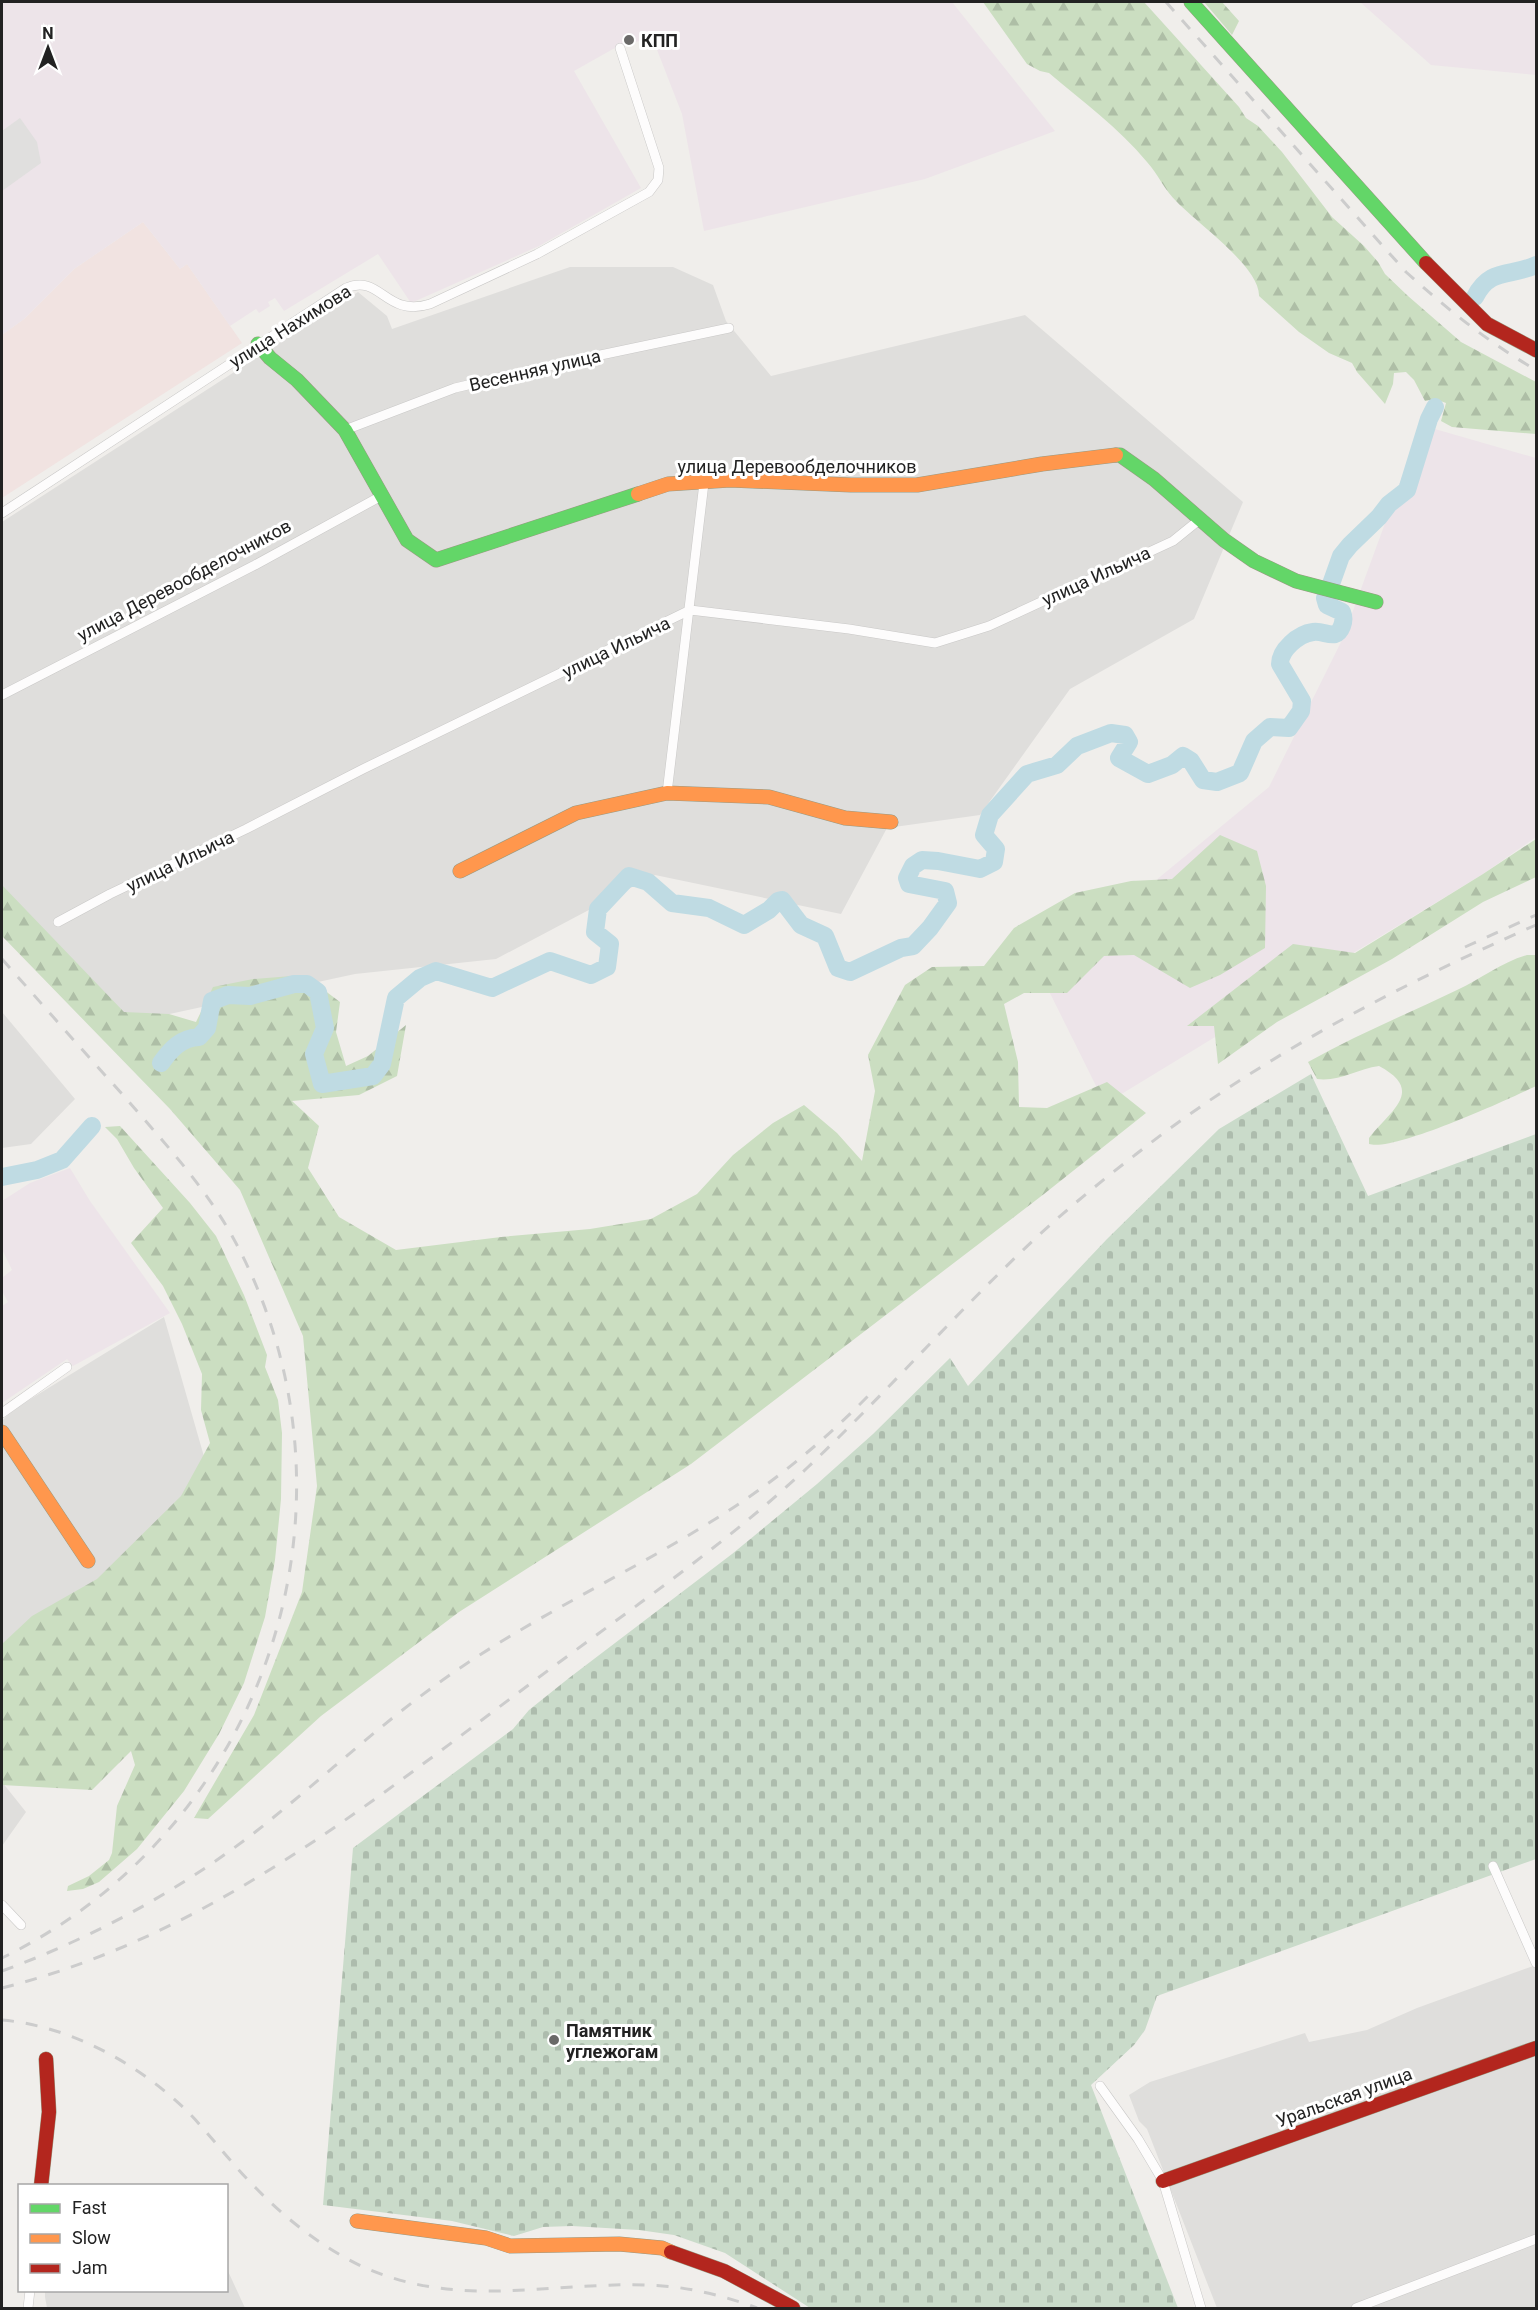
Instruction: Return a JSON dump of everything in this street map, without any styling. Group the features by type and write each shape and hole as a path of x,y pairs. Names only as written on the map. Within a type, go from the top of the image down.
{"street":[{"path":"1191,2 1412,249 1487,324 1536,350"},
{"name":"улица Нахимова","path":"2,513 258,344 353,285 368,285 391,302 404,307 420,307 441,300 537,254 653,188 658,180 659,168 620,48"},
{"name":"Весенняя улица","path":"345,430 455,388 553,364 729,328"},
{"path":"258,344 270,358 297,380 345,430 383,495"},
{"name":"улица Деревообделочников","path":"2,695 255,565 383,495 407,540 436,560 668,484 730,480 917,485 1042,464 1120,455 1154,480 1199,520 1239,551 1270,570 1316,588 1376,602"},
{"path":"667,793 704,483"},
{"name":"улица Ильича","path":"58,922 363,769 690,610 849,629 935,643 989,626 1173,541 1199,520"},
{"path":"460,871 576,813 667,793 769,797 845,818 891,822"},
{"path":"2,1413 67,1367"},
{"path":"2,1432 88,1561"},
{"path":"1493,1866 1536,1963"},
{"path":"2,1905 21,1924"},
{"name":"Уральская улица","path":"1163,2181 1536,2048"},
{"path":"41,2184 49,2112 46,2059"},
{"path":"1101,2086 1138,2139 1163,2181 1201,2308"},
{"path":"357,2221 486,2238 510,2246 619,2244 662,2248 724,2271 792,2308"},
{"path":"1356,2308 1536,2239"},
{"path":"28,2308 30,2292"}],"shaded area":[{"path":"2,2 952,2 1055,131 925,179 704,231 682,114 652,37 613,49 574,71 641,188 539,246 411,303 378,254 284,311 275,298 268,302 270,306 259,313 256,309 230,326 187,264 180,269 143,222 74,269 24,319 2,335"},
{"path":"1360,2 1536,2 1536,75 1431,65"},
{"path":"20,118 37,142 41,163 2,191 2,131"},
{"path":"143,222 180,269 187,264 242,343 2,498 2,335 24,319 74,269"},
{"path":"570,267 673,267 713,285 726,321 771,376 1025,315 1243,502 1194,619 1070,689 980,815 887,828 841,914 655,875 496,959 355,974 114,1026 2,895 2,522 358,292 387,316 392,329"},
{"path":"1421,425 1536,458 1536,837 1483,874 1105,1104 1041,975 1269,787 1343,638"},
{"path":"2,1012 75,1099 31,1144 2,1148"},
{"path":"70,1168 90,1201 170,1313 73,1366 67,1359 2,1403 2,1306 8,1302 2,1291 2,1278 12,1270 2,1249 2,1201 30,1183"},
{"path":"164,1317 211,1481 103,1586 2,1658 2,1421 11,1411"},
{"path":"2,1782 26,1812 2,1846"},
{"path":"1536,1965 1536,2308 1217,2308 1147,2129 1139,2121 1129,2095 1150,2082 1305,2033 1309,2042 1367,2030 1417,2008"},
{"path":"228,2271 245,2308 47,2308 45,2292 228,2292"}],"green space":[{"path":"983,2 1144,2 1239,107 1246,118 1258,126 1282,152 1332,217 1364,246 1385,274 1461,342 1536,382 1536,434 1452,427 1441,421 1446,403 1435,399 1425,401 1414,380 1406,372 1394,373 1393,384 1385,404 1352,363 1329,353 1299,332 1259,296 1257,284 1239,259 1173,198 1151,167 1125,138 1049,73 1027,64"},
{"path":"1204,2 1222,2 1239,21 1232,35"},
{"path":"1220,835 1257,851 1266,886 1265,948 1220,975 1190,988 1134,955 1104,956 1067,993 1024,993 1004,1004 1018,1062 1019,1107 1047,1108 1107,1082 1146,1113 1044,1194 691,1464 459,1612 321,1716 208,1819 194,1818 254,1715 302,1592 317,1486 303,1336 240,1190 170,1109 2,936 2,885 124,1012 169,1014 196,1022 213,987 253,979 304,975 340,1002 336,1032 346,1066 368,1056 406,1025 397,1076 359,1095 292,1101 319,1126 308,1168 339,1217 396,1250 590,1229 651,1219 697,1194 733,1155 773,1123 804,1105 837,1133 862,1161 875,1091 868,1055 905,985 932,967 984,966 1014,928 1075,893 1131,881 1172,879"},
{"path":"1536,839 1536,877 1483,902 1392,959 1277,1022 1218,1064 1214,1026 1187,1026 1293,944 1355,953"},
{"path":"1527,955 1536,955 1536,1086 1426,1133 1382,1144 1369,1144 1369,1138 1399,1101 1402,1093 1400,1084 1393,1075 1379,1066 1333,1079 1317,1079 1308,1062"},
{"path":"1311,1074 1368,1196 1536,1134 1536,1859 1157,1996 1145,2030 1134,2045 1091,2085 1178,2308 810,2308 725,2253 674,2235 639,2230 572,2226 543,2227 514,2236 452,2221 323,2205 353,1848 513,1729 529,1710 569,1678 732,1554 873,1434 950,1358 968,1386 1107,1239 1219,1129"},
{"path":"120,1126 190,1203 216,1236 244,1295 267,1355 265,1367 278,1400 282,1433 281,1499 275,1560 265,1617 244,1683 219,1734 184,1791 137,1849 99,1882 83,1889 67,1891 68,1886 89,1876 109,1860 112,1853 117,1806 135,1765 131,1751 92,1790 2,1785 2,1644 32,1616 97,1579 181,1496 210,1443 201,1410 202,1374 182,1324 163,1286 131,1243 163,1208 134,1168 117,1139 105,1127"}],"waterway":[{"path":"1475,297 1487,281 1494,277 1536,265"},
{"path":"1331,584 1341,556 1389,504 1407,490 1429,419 1435,407"},
{"path":"161,1063 177,1045 199,1037 207,1028 212,1001 228,995 250,996 294,984 307,984 318,992 325,1028 314,1054 322,1084 373,1076 382,1064 396,998 420,978 436,971 492,988 550,961 591,975 607,967 610,944 595,932 598,909 629,876 648,882 672,903 709,908 744,925 782,900 801,925 825,936 838,968 850,972 901,948 913,946 930,928 948,903 945,891 909,884 907,878 913,866 922,860 980,869 994,862 996,849 984,835 990,815 1027,774 1057,765 1077,746 1111,733 1125,735 1129,742 1119,758 1148,774 1172,765 1183,756 1191,761 1203,780 1217,782 1240,773 1254,741 1270,727 1289,728 1301,711 1302,701 1280,664 1286,648 1307,633 1333,634 1340,631 1343,621 1342,612 1327,605 1325,598"},
{"path":"2,1177 37,1170 62,1160 92,1126"}],"railway":[{"path":"1166,2 1406,272 1468,324 1536,370"},
{"path":"1465,947 1536,915"},
{"path":"2,1988 78,1965 150,1935 219,1900 285,1860 349,1817 676,1577 743,1524 834,1442 966,1306 1034,1240 1076,1202 1181,1120 1229,1087 1328,1027 1431,974 1536,925"},
{"path":"2,959 166,1145 220,1215 231,1234 274,1335 294,1439 293,1544 272,1645 231,1740 171,1826 95,1900 2,1958"},
{"path":"2,1971 69,1944 133,1912 195,1875 254,1833 436,1685 494,1646 686,1537 737,1505 796,1462 868,1396"},
{"path":"2,2020 53,2030 77,2039 124,2062 146,2077 186,2110 245,2177 275,2207 324,2245 361,2266 397,2279 432,2287 467,2291 647,2285 703,2292 757,2308"}],"traffic: fast":[{"path":"1191,2 1426,263"},
{"path":"258,344 270,358 297,380 345,430 407,540 436,560 638,494"},
{"path":"1116,455 1120,455 1154,479 1224,540 1254,561 1296,581 1376,602"}],"traffic: slow":[{"path":"638,494 668,484 730,480 917,485 1042,464 1116,455"},
{"path":"460,871 576,813 667,793 769,797 845,818 891,822"},
{"path":"2,1432 88,1561"},
{"path":"357,2221 486,2238 510,2246 619,2244 662,2248 671,2252"}],"traffic: jam":[{"path":"1426,263 1487,324 1536,350"},
{"path":"1163,2181 1536,2048"},
{"path":"41,2184 49,2112 46,2059"},
{"path":"671,2252 724,2271 793,2308"}],"place":[{"name":"КПП","path":"629,40"},
{"name":"Памятник углежогам","path":"554,2040"}]}
